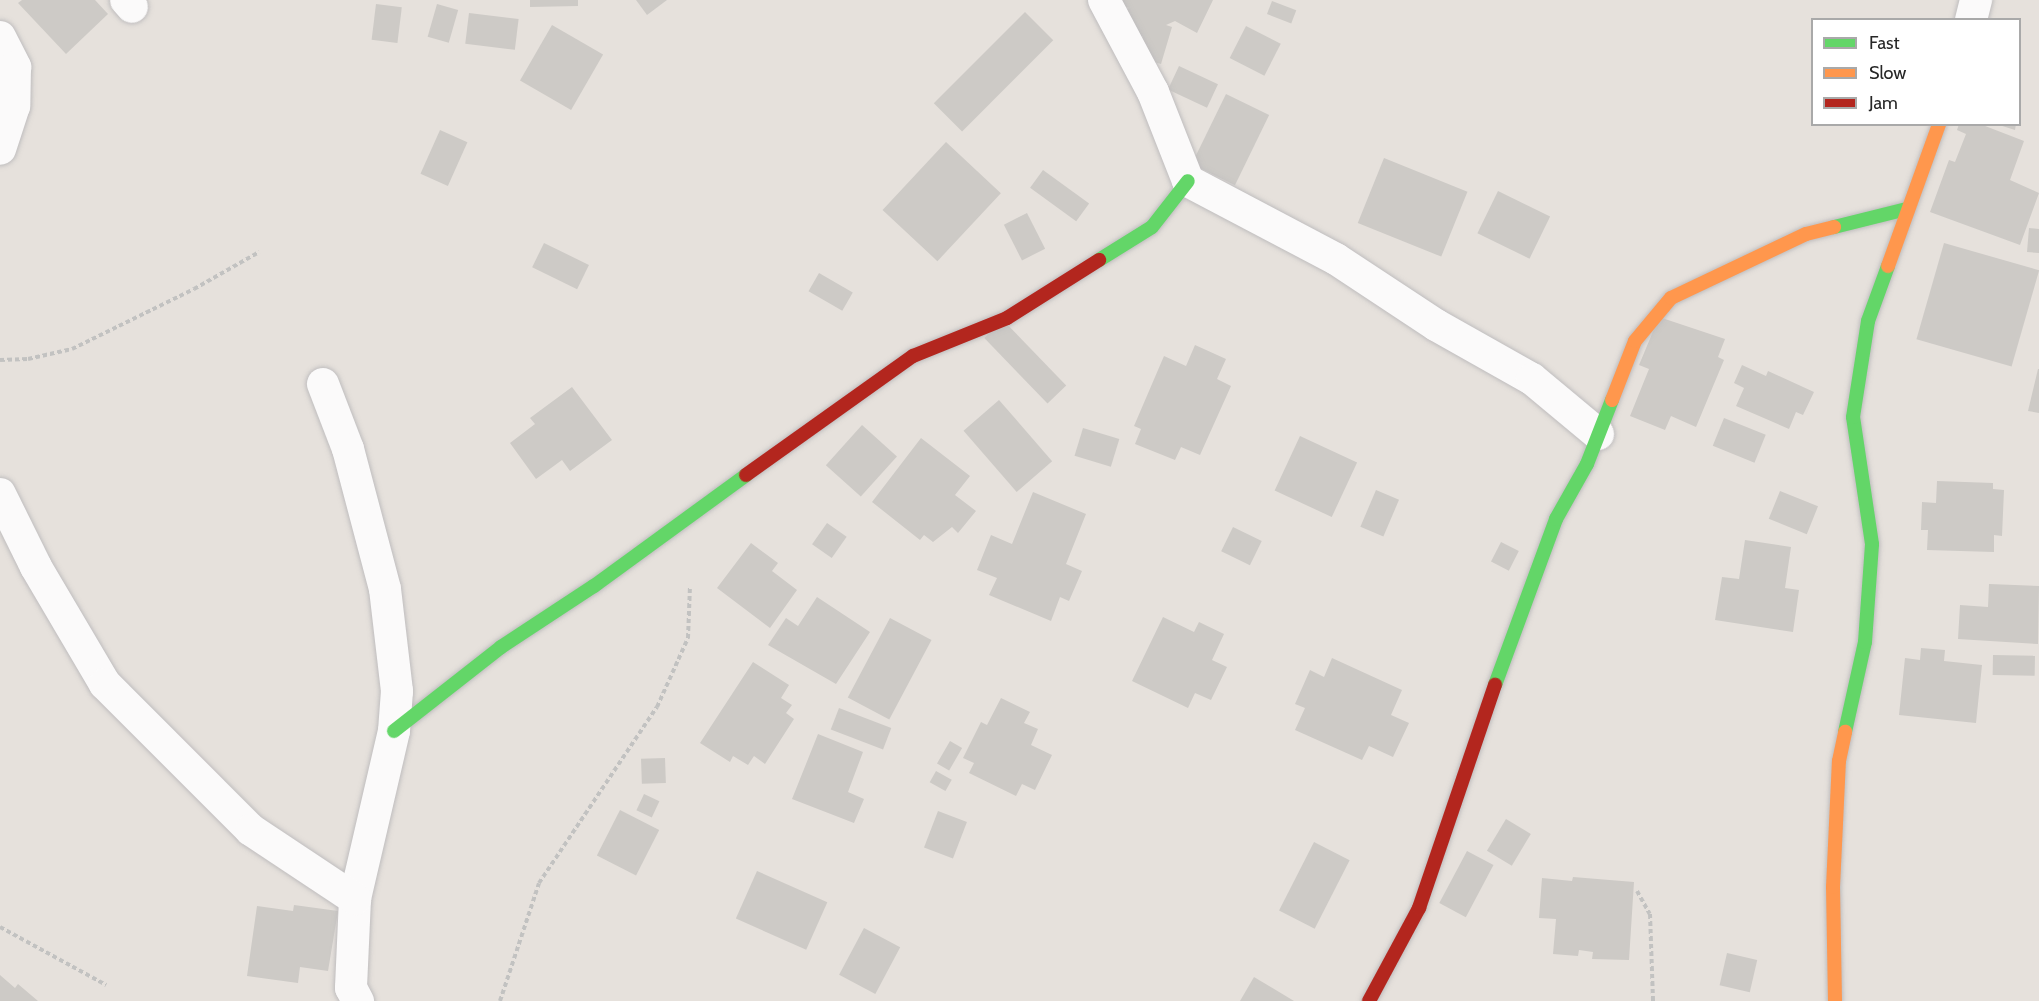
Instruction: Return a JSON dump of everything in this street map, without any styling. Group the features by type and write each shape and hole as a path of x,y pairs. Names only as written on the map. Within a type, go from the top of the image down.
{"street":[{"path":"1104,0 1153,92 1188,181 1336,259 1436,325 1532,379 1598,434"},
{"path":"1972,18 1976,0"},
{"path":"0,37 15,68 14,106 0,149"},
{"path":"1834,1001 1833,887 1839,761 1865,642 1872,544 1853,417 1868,321 1938,126"},
{"path":"394,732 501,647 621,566 861,390 913,356 1006,318 1152,227 1188,181"},
{"path":"1369,1001 1419,908 1556,519 1587,464 1635,341 1671,298 1806,234 1907,209"},
{"path":"323,384 348,449 385,589 397,691 394,732 355,899 351,988 358,1001"},
{"path":"0,494 36,567 105,684 251,830 355,899"}],"path":[{"path":"0,360 72,349 194,289 259,252"},
{"path":"500,1001 539,883 657,707 688,638 690,586"},
{"path":"1637,891 1650,914 1653,1001"},
{"path":"0,927 106,985"}],"building":[{"path":"22,0 95,0 108,14 66,54 18,3"},
{"path":"530,0 578,0 578,6 530,7"},
{"path":"636,0 667,0 647,15"},
{"path":"1108,0 1213,0 1197,33 1175,21 1166,25 1172,27 1161,64 1136,57 1143,36 1136,40 1122,11 1129,8"},
{"path":"1272,1 1296,10 1291,23 1267,14"},
{"path":"376,4 402,7 397,43 372,40"},
{"path":"437,4 458,10 449,43 428,37"},
{"path":"1025,12 1053,40 962,132 934,103"},
{"path":"469,13 519,19 515,50 465,44"},
{"path":"552,25 603,54 571,110 520,80"},
{"path":"1246,26 1281,44 1264,76 1230,58"},
{"path":"1179,66 1218,84 1207,108 1168,90"},
{"path":"1226,94 1269,115 1235,185 1192,164"},
{"path":"1958,126 1985,126 2024,141 2010,180 2039,193 2020,245 1930,212 1949,160 1955,162 1966,134 1957,130"},
{"path":"2002,126 2016,126 2015,130"},
{"path":"440,130 467,142 448,186 420,174"},
{"path":"946,142 1001,193 937,261 883,210"},
{"path":"1384,158 1467,192 1441,257 1358,223"},
{"path":"1043,170 1089,204 1076,221 1030,188"},
{"path":"1498,191 1550,216 1530,259 1477,233"},
{"path":"1027,213 1045,249 1022,260 1004,225"},
{"path":"2029,228 2039,229 2039,253 2027,252"},
{"path":"544,243 589,265 577,289 532,267"},
{"path":"1944,243 2039,270 2012,366 1916,339"},
{"path":"819,273 853,292 842,311 808,291"},
{"path":"1659,317 1725,339 1718,357 1724,360 1696,427 1671,416 1665,430 1630,416 1649,369 1639,365"},
{"path":"1003,320 1066,385 1048,404 984,338"},
{"path":"1195,345 1226,359 1217,379 1231,386 1200,455 1181,447 1175,460 1135,444 1141,429 1134,426 1164,356 1186,366"},
{"path":"1742,365 1766,376 1768,371 1814,392 1803,415 1796,412 1789,429 1736,406 1744,388 1734,383"},
{"path":"2039,369 2039,413 2028,411"},
{"path":"572,387 612,440 570,471 562,460 536,479 510,443 535,424 530,418"},
{"path":"999,400 1052,461 1017,492 964,431"},
{"path":"1724,418 1766,435 1754,463 1713,446"},
{"path":"862,425 897,456 861,497 826,465"},
{"path":"1083,428 1119,439 1111,467 1075,456"},
{"path":"1300,436 1357,463 1332,517 1275,490"},
{"path":"921,438 970,476 955,495 976,511 958,533 952,527 933,542 924,535 920,540 872,502"},
{"path":"1937,481 1993,483 1993,489 2004,490 2002,536 1994,535 1994,552 1927,550 1928,530 1921,530 1922,502 1936,503"},
{"path":"1376,490 1399,500 1383,537 1360,527"},
{"path":"1780,491 1818,506 1807,534 1769,519"},
{"path":"1033,492 1086,514 1066,564 1082,571 1069,601 1060,597 1051,621 989,595 997,578 977,570 991,535 1012,544"},
{"path":"827,523 847,537 832,558 812,544"},
{"path":"1233,527 1262,541 1250,565 1221,551"},
{"path":"1745,540 1791,547 1785,588 1799,590 1793,632 1715,620 1722,577 1739,579"},
{"path":"1501,542 1519,551 1509,571 1491,562"},
{"path":"751,543 778,563 772,571 797,590 770,628 717,588"},
{"path":"1989,584 2039,586 2038,644 1958,639 1960,605 1988,607"},
{"path":"817,597 870,632 836,684 768,645 786,618 798,626"},
{"path":"1163,617 1194,632 1199,622 1224,634 1212,660 1227,667 1211,700 1195,693 1188,708 1132,681"},
{"path":"890,618 931,640 889,720 848,697"},
{"path":"1921,648 1945,650 1944,661 1982,665 1976,723 1899,715 1905,658 1920,660"},
{"path":"1993,655 2035,656 2035,676 1993,675"},
{"path":"1332,658 1402,690 1391,715 1409,723 1393,757 1369,746 1362,760 1295,730 1305,708 1295,704 1310,670 1324,677"},
{"path":"753,662 789,685 781,698 792,705 786,713 794,719 765,764 754,756 748,765 733,756 730,762 700,743"},
{"path":"1001,698 1030,712 1024,723 1038,729 1031,745 1052,755 1035,790 1022,784 1016,796 969,773 974,763 963,758 981,722 987,725"},
{"path":"839,708 891,728 883,750 831,729"},
{"path":"818,734 863,752 848,792 864,799 854,823 792,799"},
{"path":"950,741 962,748 949,771 937,764"},
{"path":"665,758 666,783 642,784 641,759"},
{"path":"936,771 952,780 945,791 930,782"},
{"path":"644,794 659,801 652,817 636,810"},
{"path":"620,810 659,830 636,875 597,855"},
{"path":"938,811 967,822 953,859 924,847"},
{"path":"1506,819 1531,834 1512,866 1487,851"},
{"path":"1314,842 1350,860 1315,929 1279,911"},
{"path":"1467,851 1493,865 1466,917 1439,903"},
{"path":"757,871 827,902 806,950 736,919"},
{"path":"1573,877 1634,882 1629,960 1592,959 1593,952 1579,950 1578,956 1553,954 1556,919 1539,918 1542,878 1572,881"},
{"path":"294,905 338,911 328,971 300,967 298,983 247,976 257,906 293,911"},
{"path":"864,928 900,947 875,994 839,975"},
{"path":"1727,953 1757,960 1750,992 1720,985"},
{"path":"0,975 15,988 18,984 38,1001 0,1001"},
{"path":"1254,977 1294,1001 1240,1001"}],"traffic: fast":[{"path":"1099,260 1152,227 1188,181"},
{"path":"1834,227 1907,209"},
{"path":"1845,732 1865,642 1872,544 1853,417 1868,321 1888,266"},
{"path":"1495,685 1556,519 1587,464 1612,400"},
{"path":"394,731 501,647 594,586 746,475"}],"traffic: slow":[{"path":"1888,266 1938,126"},
{"path":"1612,400 1635,341 1671,298 1806,234 1834,227"},
{"path":"1835,1001 1833,887 1839,761 1845,732"}],"traffic: jam":[{"path":"746,475 913,356 1007,318 1099,260"},
{"path":"1369,1001 1419,908 1495,685"}]}
